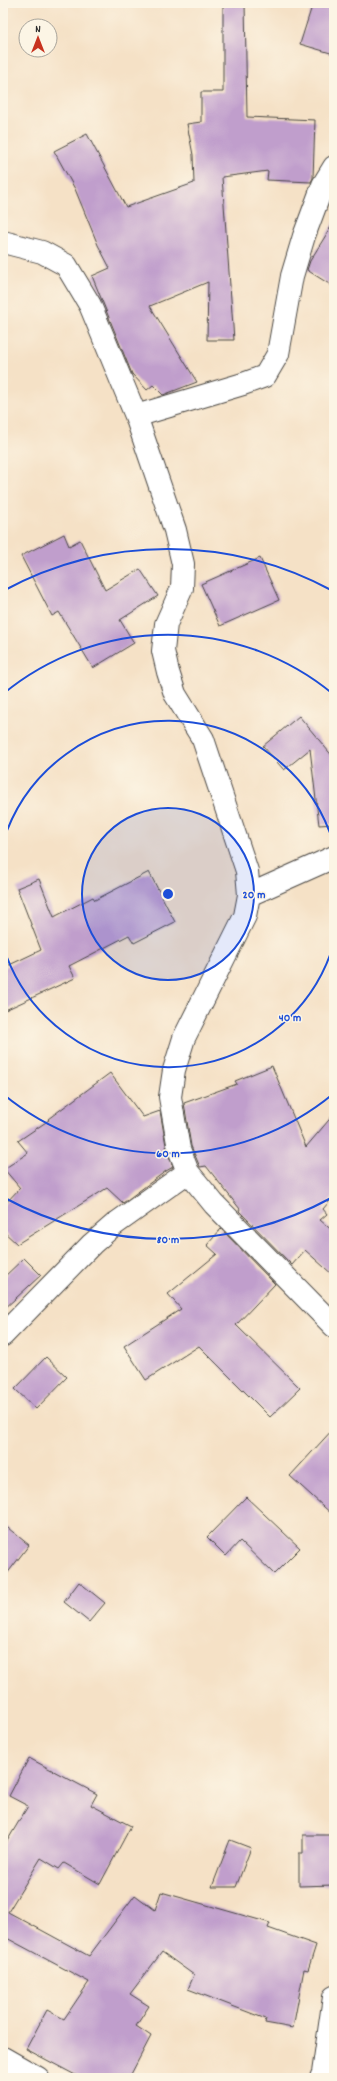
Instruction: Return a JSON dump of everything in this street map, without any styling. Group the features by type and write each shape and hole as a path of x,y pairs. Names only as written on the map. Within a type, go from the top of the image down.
{"street":[{"path":"136,416 265,376 278,354 292,276 304,236 323,185 334,166"},
{"path":"3,242 42,252 66,265 90,305 136,416 175,530 182,564 182,588 166,624 163,651 168,672 175,694 203,739 247,871 249,895 245,916 184,1038 174,1070 170,1097 179,1149 188,1172 214,1204 334,1326"},
{"path":"249,895 334,857"},
{"path":"3,1335 92,1244 115,1224 188,1172"},
{"path":"321,2078 334,1997"},
{"path":"3,2058 38,2078"}],"building":[{"path":"223,3 245,3 247,117 315,120 313,178 311,182 267,180 268,171 222,177 234,340 207,340 208,282 150,306 197,382 163,395 153,385 147,390 132,374 92,276 110,268 98,245 75,189 54,151 87,134 126,207 194,183 193,155 187,124 201,122 201,92 223,92"},
{"path":"313,3 334,3 334,54 300,44"},
{"path":"334,222 334,287 307,270 310,261"},
{"path":"64,534 69,546 80,540 105,590 140,569 158,596 120,620 134,643 93,668 59,612 52,616 21,556"},
{"path":"260,558 279,600 220,626 201,584"},
{"path":"299,716 334,758 334,824 319,825 310,749 284,770 263,746"},
{"path":"149,872 175,922 134,943 129,935 69,966 75,978 3,1011 3,968 41,950 17,888 39,879 54,917 93,897 95,900"},
{"path":"272,1066 306,1147 334,1114 334,1196 323,1209 327,1214 320,1220 334,1232 334,1276 305,1250 292,1265 239,1211 240,1209 206,1166 200,1167 191,1146 184,1103 237,1084 235,1081"},
{"path":"110,1073 143,1117 160,1111 167,1151 173,1167 123,1203 107,1188 17,1244 3,1231 3,1206 20,1188 4,1169 28,1153 18,1141 49,1120 48,1119"},
{"path":"221,1229 275,1284 236,1325 300,1388 270,1417 199,1346 146,1380 124,1346 181,1309 168,1294 217,1254 207,1245"},
{"path":"24,1258 41,1275 3,1310 3,1278"},
{"path":"46,1357 67,1377 36,1409 15,1389"},
{"path":"334,1428 334,1516 290,1476"},
{"path":"246,1497 300,1548 274,1574 240,1541 226,1556 207,1537"},
{"path":"3,1524 29,1545 3,1579"},
{"path":"79,1582 105,1603 89,1622 64,1602"},
{"path":"29,1758 97,1794 91,1805 131,1826 100,1884 64,1863 59,1869 41,1858 8,1912 89,1956 135,1895 155,1910 161,1892 270,1923 268,1928 316,1945 308,1970 304,1969 293,2028 265,2023 266,2019 188,1989 194,1975 162,1952 130,1994 149,2006 136,2026 151,2036 129,2078 81,2078 26,2049 47,2010 64,2019 89,1982 3,1936 3,1848 28,1806 9,1796"},
{"path":"303,1835 333,1835 334,1885 299,1886 299,1853 303,1853"},
{"path":"230,1840 251,1848 236,1887 212,1887"}]}
